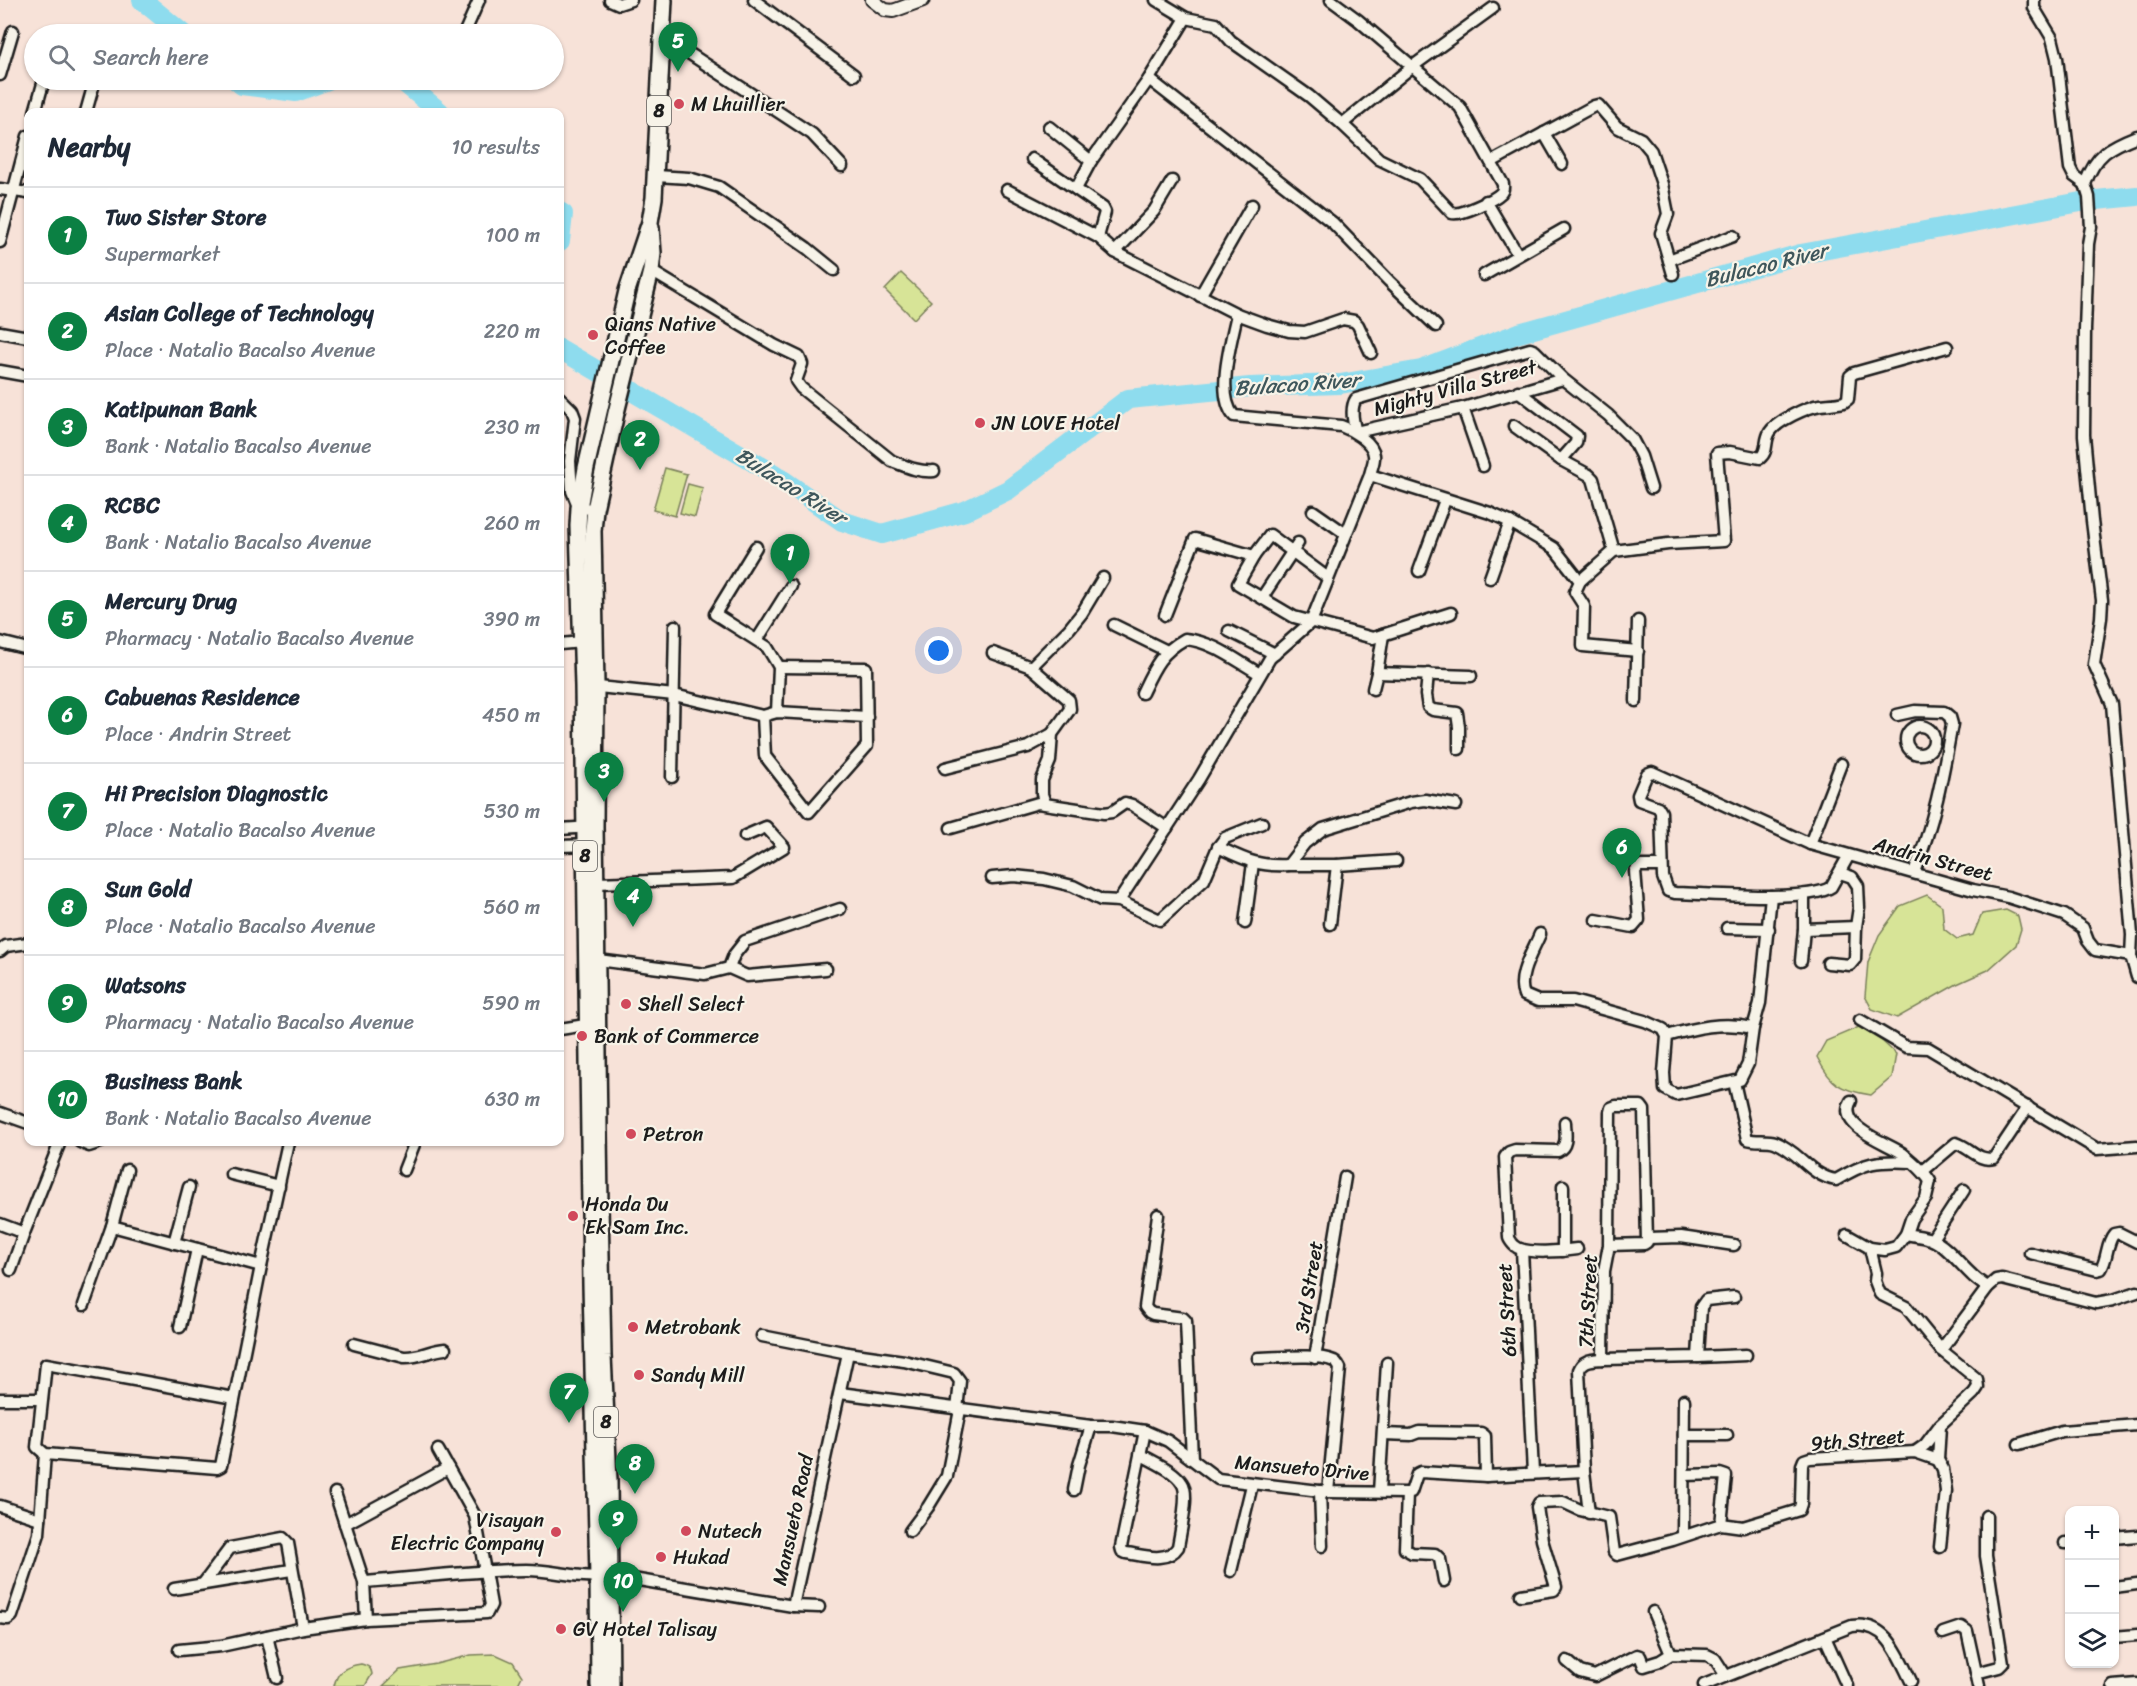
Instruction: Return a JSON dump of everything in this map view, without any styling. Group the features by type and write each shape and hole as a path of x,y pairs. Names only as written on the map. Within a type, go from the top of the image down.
{"main road":[{"name":"8","path":"598,1686 609,1480 593,1024 590,845 592,551 595,509 616,413 616,377 634,268 650,222 656,176 664,0"},
{"name":"8","path":"590,686 582,642 578,552 579,508 600,410 616,377 651,271 653,253 650,222"},
{"path":"634,268 651,271"},
{"name":"8","path":"590,845 597,883 598,960 593,1024"},
{"name":"8","path":"604,1576 611,1686"}],"street":[{"path":"468,24 478,0"},
{"path":"610,0 619,4 631,0"},
{"path":"754,0 854,75"},
{"path":"872,0 885,10 893,11 923,0"},
{"path":"1156,0 1186,18 1216,24 1231,41 1309,96 1379,159 1420,179 1452,213 1461,214 1499,195 1504,188 1503,184 1460,107 1358,20 1331,0"},
{"path":"2034,0 2034,8 2052,38 2057,58 2070,168 2074,176 2085,184 2089,197 2091,227 2088,244 2085,320 2084,435 2102,600 2094,664 2112,704 2132,935 2131,956 2137,977"},
{"path":"1342,124 1413,66 1493,8"},
{"path":"1076,189 1091,160 1149,79 1186,18"},
{"path":"0,75 13,31"},
{"path":"663,41 684,50 812,134 842,166"},
{"path":"1149,79 1333,224 1436,326"},
{"path":"36,108 41,90"},
{"path":"88,108 92,90"},
{"path":"1491,162 1598,105 1617,127 1648,145 1662,184 1668,214 1661,233 1673,274"},
{"path":"1049,126 1091,160"},
{"path":"1544,133 1562,164"},
{"path":"2085,184 2096,159 2117,144 2137,136"},
{"path":"0,242 24,152"},
{"path":"1032,159 1104,210 1098,237"},
{"path":"656,176 689,178 719,187 807,248 834,270"},
{"path":"1114,252 1154,211 1172,181"},
{"path":"0,189 24,192"},
{"path":"1007,190 1098,237 1114,252 1237,314 1289,331 1305,332 1343,319 1354,321 1371,353"},
{"path":"1486,201 1518,255"},
{"path":"1200,296 1252,205"},
{"path":"1484,275 1564,229"},
{"path":"1669,260 1734,236"},
{"path":"651,271 774,345 799,357 802,364 796,381 801,388 892,460 908,467 928,472 934,471"},
{"path":"1119,901 1167,828 1260,674 1275,654 1311,622 1370,475 1375,457 1373,450 1356,432 1341,426 1234,416 1227,401 1226,366 1237,314"},
{"path":"0,332 24,336"},
{"path":"1638,651 1583,646 1584,606 1575,592 1581,581 1614,551 1668,544 1724,541 1717,453 1730,452 1760,458 1766,451 1770,431 1777,425 1807,408 1844,402 1848,399 1850,376 1854,373 1929,354 1947,347"},
{"path":"1356,432 1353,405 1356,399 1530,349 1608,415 1632,439 1641,456 1651,488"},
{"path":"0,371 24,375"},
{"name":"Mighty Villa Street","path":"1356,432 1463,408 1563,379"},
{"path":"1518,391 1576,436 1576,443 1561,460"},
{"path":"564,402 573,410 576,418 570,461 572,491 579,508 595,509"},
{"path":"1463,408 1483,466"},
{"path":"1514,426 1561,460 1593,479 1614,551"},
{"path":"1370,475 1490,513 1510,522 1554,548 1581,581"},
{"path":"1419,571 1445,500"},
{"path":"1313,511 1346,534"},
{"path":"1490,578 1510,522"},
{"path":"1328,578 1295,547 1270,535 1238,582 1239,587 1294,617 1374,638 1451,613"},
{"path":"1165,615 1195,539 1254,556"},
{"path":"756,547 715,614 767,647 779,667 777,712"},
{"path":"1265,593 1295,547"},
{"path":"1031,667 1082,613 1103,578"},
{"path":"757,640 791,586"},
{"path":"1636,701 1638,621"},
{"path":"672,777 675,626"},
{"path":"1114,626 1167,651"},
{"path":"1229,631 1275,654"},
{"path":"1373,689 1383,635"},
{"path":"1142,693 1159,660 1167,651 1185,639 1195,640 1260,674"},
{"path":"0,642 24,648"},
{"path":"564,644 582,642"},
{"path":"945,768 1028,747 1052,734 1070,709 1069,700 1031,667 993,654"},
{"path":"763,716 765,756 809,812 867,746 866,668 779,667"},
{"path":"1377,673 1472,676"},
{"path":"1428,674 1426,695 1428,707 1433,710 1457,713 1459,749"},
{"path":"590,686 674,695 763,716 777,712 867,717"},
{"path":"1897,715 1915,711 1947,713 1952,724 1941,788 1923,851 1914,872"},
{"path":"1045,803 1042,794 1042,780 1050,761 1052,734"},
{"path":"1934,743 1948,748"},
{"path":"1810,844 1841,764"},
{"path":"1596,920 1636,926 1639,920 1635,871 1640,866 1662,866 1661,812 1658,807 1638,799 1646,776 1651,772 1810,844 1849,855"},
{"path":"1288,865 1305,843 1323,829 1411,802 1425,800 1456,805"},
{"path":"951,828 1032,804 1045,803 1104,813 1112,812 1125,803 1132,805 1167,828"},
{"path":"992,878 1014,876 1044,879 1073,886 1101,900 1119,901 1157,920 1162,919 1204,880 1225,838 1262,823"},
{"path":"564,829 590,827"},
{"path":"597,883 734,878 784,846 766,827 745,836"},
{"path":"564,846 590,845"},
{"path":"1218,848 1253,863 1267,865 1337,865 1396,861"},
{"name":"Andrin Street","path":"1662,866 1663,878 1668,891 1675,893 1804,895 1826,891 1831,887 1849,855 2064,915 2082,928 2088,942 2095,950 2131,956"},
{"path":"1245,923 1253,863"},
{"path":"1330,924 1337,865"},
{"path":"1828,963 1850,964 1855,959 1859,907 1858,886 1852,877 1840,873"},
{"path":"1801,962 1804,895"},
{"path":"1540,934 1524,975 1521,988 1524,994 1538,1001 1574,1001 1645,1021 1662,1029 1667,1036 1665,1089 1676,1095 1740,1080 1746,1070 1760,1003 1771,896"},
{"path":"729,968 734,955 745,941 840,909"},
{"path":"1804,929 1856,927"},
{"path":"1727,928 1769,929"},
{"path":"0,951 6,946 24,944"},
{"path":"598,960 705,974 729,968 747,976 826,969"},
{"path":"1860,1020 1906,1047 1928,1048 2097,1149 2137,1146"},
{"path":"564,1028 593,1024"},
{"path":"1667,1036 1699,1026 1740,1025 1753,1028"},
{"path":"1734,1082 1747,1139 1755,1142 1773,1141 1796,1153 1812,1171 1824,1178 1836,1180 1861,1165 1887,1160 1912,1162"},
{"path":"1847,1235 1870,1248 1885,1250 1896,1247 1906,1234 1911,1219 1926,1198 1930,1180 1902,1153 1851,1122 1847,1107 1851,1101"},
{"name":"7th Street","path":"1589,1513 1584,1472 1579,1371 1581,1365 1588,1361 1604,1359 1605,1271 1609,1245 1611,1108 1616,1106 1641,1106 1644,1110 1648,1238"},
{"path":"1923,1171 1956,1143 1961,1144 1975,1155 1988,1159 1994,1158 2028,1107"},
{"path":"0,1113 24,1122"},
{"name":"6th Street","path":"1533,1473 1522,1250 1514,1246 1509,1238 1505,1157 1509,1152 1515,1150 1558,1151 1563,1149 1565,1122"},
{"path":"11,1270 58,1146"},
{"path":"234,1398 46,1364 37,1447 45,1454 219,1468 222,1462 287,1146"},
{"path":"404,1170 413,1146"},
{"path":"84,1305 112,1226 127,1170"},
{"path":"231,1174 279,1186"},
{"name":"3rd Street","path":"1324,1492 1340,1368 1335,1362 1315,1358 1345,1177"},
{"path":"1563,1186 1563,1251"},
{"path":"174,1243 189,1187"},
{"path":"1932,1239 1964,1190"},
{"path":"1158,1215 1145,1307 1153,1314 1183,1318 1186,1321 1192,1459"},
{"path":"0,1224 24,1233"},
{"path":"112,1226 261,1266"},
{"path":"2030,1253 2097,1270 2102,1269 2110,1238 2114,1234 2119,1233 2137,1242"},
{"path":"1906,1234 1932,1239 1954,1256 1980,1283 1988,1287"},
{"path":"1609,1245 1644,1244 1648,1238 1681,1237 1734,1245"},
{"path":"1870,1248 1876,1273 1875,1281 1880,1294 1906,1307 1941,1350 1977,1379 1978,1387 1940,1425 1925,1445 1915,1452"},
{"path":"180,1327 197,1249"},
{"path":"1522,1250 1577,1249"},
{"path":"1941,1350 1988,1287 1996,1280 2002,1279 2096,1303 2137,1292"},
{"path":"1698,1357 1703,1303 1706,1300 1734,1297"},
{"path":"762,1336 848,1353 904,1361 954,1373 960,1381 959,1410 947,1476 910,1531"},
{"path":"354,1344 412,1358 432,1350 445,1349"},
{"name":"Mansueto Road","path":"364,1582 530,1570 564,1575 604,1576 793,1606 848,1353"},
{"path":"1604,1359 1746,1354"},
{"path":"1258,1358 1315,1358"},
{"path":"1379,1492 1387,1363"},
{"name":"Mansueto Drive","path":"840,1393 959,1410 1145,1431 1168,1441 1218,1479 1252,1485 1324,1492 1407,1493"},
{"path":"0,1399 42,1399"},
{"path":"1683,1535 1684,1400"},
{"path":"1940,1425 1938,1460 1943,1469 1946,1491 1940,1547"},
{"path":"2019,1444 2062,1431 2137,1425"},
{"path":"1074,1490 1091,1426"},
{"path":"1140,1454 1181,1480 1186,1491 1178,1548 1176,1552 1166,1557 1157,1558 1122,1551 1121,1547 1140,1454 1145,1431"},
{"path":"1383,1434 1481,1433 1485,1436 1486,1476"},
{"path":"1684,1435 1728,1435"},
{"path":"179,1650 221,1646 303,1628 366,1619 484,1614 487,1612 491,1605 474,1516 438,1450"},
{"name":"9th Street","path":"1589,1513 1610,1519 1615,1554 1673,1540 1721,1524 1743,1527 1799,1510 1802,1504 1802,1466 1804,1460 1810,1458 1915,1452 1938,1460"},
{"path":"6,1617 39,1534 45,1454"},
{"path":"345,1524 448,1468"},
{"path":"1444,1581 1440,1559 1435,1554 1412,1553 1405,1549 1407,1493 1411,1492 1417,1474 1421,1472 1486,1476 1584,1472"},
{"path":"1684,1475 1720,1474 1726,1476 1721,1524"},
{"path":"1231,1571 1252,1485"},
{"path":"1322,1546 1324,1492"},
{"path":"335,1493 364,1582 366,1619"},
{"path":"1521,1595 1554,1590 1556,1587 1542,1540 1538,1505 1563,1502 1589,1513"},
{"path":"1,1507 40,1519"},
{"path":"1976,1673 1999,1667 2003,1663 1986,1556 1986,1516"},
{"path":"2119,1538 2137,1536"},
{"path":"203,1584 228,1549 280,1538 288,1543 303,1628"},
{"path":"174,1589 291,1570"},
{"path":"2119,1586 2137,1584"},
{"path":"793,1606 819,1607"},
{"path":"1653,1612 1671,1654"},
{"path":"1704,1685 1862,1624 1874,1628 1891,1642 1911,1681"},
{"path":"1943,1633 1961,1627 1965,1628 1980,1686"},
{"path":"2119,1637 2137,1635"},
{"path":"267,1636 277,1678"},
{"path":"1825,1637 1847,1686"},
{"path":"1567,1661 1580,1672 1594,1676 1636,1655 1640,1656 1644,1666 1660,1661 1671,1654 1687,1654 1712,1657 1726,1676"},
{"path":"2113,1686 2137,1684"}],"green space":[{"path":"901,273 931,301 914,319 885,290"},
{"path":"665,468 687,474 675,516 653,510"},
{"path":"688,484 703,488 695,517 680,513"},
{"path":"1927,895 1942,906 1944,929 1957,939 1973,935 1982,914 2006,910 2018,916 2021,929 2016,945 1988,970 1957,984 1897,1018 1872,1009 1865,996 1868,962 1879,935 1900,906"},
{"path":"1859,1027 1882,1041 1896,1054 1892,1077 1871,1095 1851,1091 1838,1085 1827,1074 1817,1057 1826,1041"},
{"path":"495,1654 513,1662 522,1676 517,1686 383,1686 400,1670 471,1655"},
{"path":"361,1664 369,1667 372,1674 365,1686 334,1686 343,1670"}],"waterway":[{"name":"Bulacao River","path":"142,0 171,24"},
{"name":"Bulacao River","path":"281,90 296,92 301,90"},
{"name":"Bulacao River","path":"413,90 435,108"},
{"name":"Bulacao River","path":"564,351 774,474 842,521 882,534 965,511 1008,490 1128,399 1250,387 1340,384 1421,370 1519,333 1801,254 2086,201 2137,196"}],"place":[{"name":"Mercury Drug","path":"678,72"},
{"name":"M Lhuillier","path":"679,104"},
{"name":"Qians Native Coffee","path":"593,335"},
{"name":"JN LOVE Hotel","path":"980,423"},
{"name":"Asian College of Technology","path":"640,470"},
{"name":"Two Sister Store","path":"790,584"},
{"name":"Katipunan Bank","path":"604,802"},
{"name":"Cabuenas Residence","path":"1622,878"},
{"name":"RCBC","path":"633,927"},
{"name":"Shell Select","path":"626,1004"},
{"name":"Bank of Commerce","path":"582,1036"},
{"name":"Petron","path":"631,1134"},
{"name":"Honda Du Ek Sam Inc.","path":"573,1216"},
{"name":"Metrobank","path":"633,1327"},
{"name":"Sandy Mill","path":"639,1375"},
{"name":"Hi Precision Diagnostic","path":"569,1423"},
{"name":"Sun Gold","path":"635,1494"},
{"name":"Nutech","path":"686,1531"},
{"name":"Visayan Electric Company","path":"556,1532"},
{"name":"Watsons","path":"618,1550"},
{"name":"Hukad","path":"661,1557"},
{"name":"Business Bank","path":"623,1612"},
{"name":"GV Hotel Talisay","path":"561,1629"}]}
